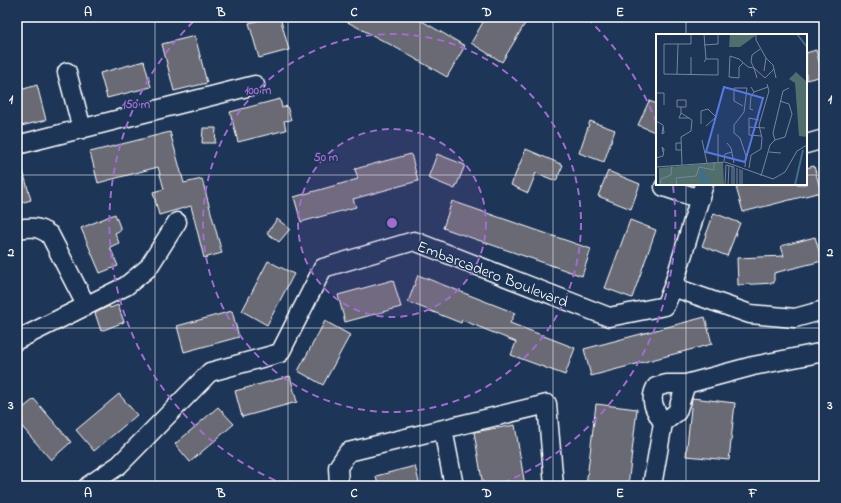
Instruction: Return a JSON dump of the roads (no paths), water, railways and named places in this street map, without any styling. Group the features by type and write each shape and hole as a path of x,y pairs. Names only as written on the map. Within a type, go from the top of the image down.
{"street":[{"path":"66,72 82,129"},
{"path":"17,145 255,85"},
{"path":"807,144 824,139"},
{"path":"664,187 702,192"},
{"name":"Embarcadero Boulevard","path":"88,486 119,465 210,372 280,352 323,268 414,240 609,317 665,306 673,287 702,192"},
{"path":"17,340 126,286 148,268 177,222"},
{"path":"17,229 31,227 40,228 50,235 86,306"},
{"path":"673,287 750,314 795,318 824,310"},
{"path":"652,486 662,423 652,404 652,394 656,388 667,384 686,384 754,366 824,352"},
{"path":"662,423 677,412 686,384"},
{"path":"339,486 338,467 348,452 547,404 554,486"},
{"path":"443,429 454,486"}]}
